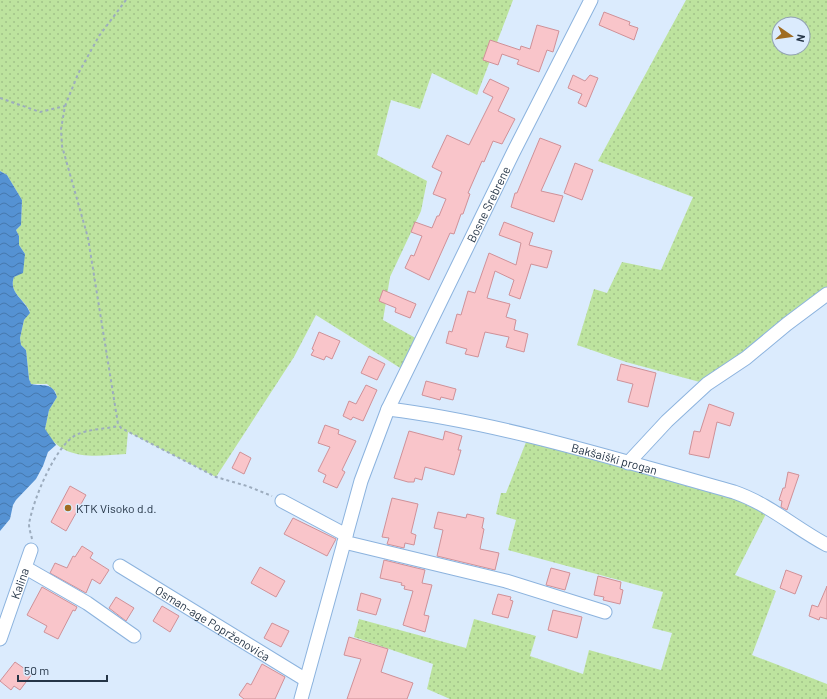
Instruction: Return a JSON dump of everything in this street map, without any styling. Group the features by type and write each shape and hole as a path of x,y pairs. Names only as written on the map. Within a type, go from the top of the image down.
{"street":[{"name":"Bosne Srebrene","path":"301,699 362,481 388,409 513,153 591,0"},
{"path":"628,463 667,421 707,384 746,358 787,324 827,294"},
{"name":"Bakšaiški progan","path":"388,409 421,413 470,423 628,463 752,498 827,545"},
{"path":"282,501 345,538 506,581 605,612"},
{"name":"Kalina","path":"0,639 32,550"},
{"name":"Osman-age Poprženovića","path":"120,566 306,680"},
{"path":"26,568 87,602 134,636"}],"path":[{"path":"119,426 88,238 62,146 62,129 65,106 78,74 99,36 126,0"},
{"path":"0,98 40,112 65,106"},
{"path":"32,550 32,539 29,526 34,507 54,460 66,442 84,432 119,426 216,478 246,486 282,501"}],"green space":[{"path":"0,0 513,0 477,95 432,73 420,109 391,100 377,155 427,181 421,211 390,277 383,320 421,341 405,371 316,315 294,357 216,477 128,432 126,454 103,456 80,455 60,447 52,440 45,429 49,410 57,397 55,391 47,384 31,384 29,379 26,350 21,345 20,338 24,320 30,312 13,287 14,277 19,274 25,254 19,245 19,236 16,230 21,225 22,200 7,175 0,171"},
{"path":"686,0 827,0 827,294 707,384 626,362 577,345 594,289 607,293 622,262 661,270 693,197 598,161"},
{"path":"528,437 769,508 735,575 776,591 752,655 827,684 827,699 450,699 427,689 433,664 354,637 359,619 466,648 474,619 536,636 530,656 583,674 589,650 661,670 672,633 652,628 663,592 508,550 516,520 496,514 501,493 506,493"}],"water":[{"path":"0,171 7,175 22,200 21,225 16,230 19,236 19,245 25,254 23,273 14,277 13,287 30,313 24,320 20,338 21,345 26,350 29,379 31,384 50,387 53,389 57,397 49,410 45,429 56,445 48,452 36,479 16,500 13,505 10,519 0,531"}],"building":[{"path":"604,12 630,22 629,25 638,28 634,40 599,25"},
{"path":"537,25 559,31 553,52 547,50 539,72 517,64 519,60 502,54 498,65 483,60 490,40 520,50 521,46 530,49"},
{"path":"573,75 585,81 590,75 598,78 586,107 578,103 582,94 568,88"},
{"path":"490,79 509,88 498,111 515,119 502,144 493,141 484,162 482,161 468,193 470,194 463,214 461,214 454,234 450,233 429,280 405,268 411,255 414,256 422,236 411,232 415,222 432,228 437,216 439,216 446,199 433,194 442,172 432,167 447,135 469,145 493,97 483,92"},
{"path":"540,138 561,146 541,191 563,196 554,222 511,207 515,193 517,193"},
{"path":"575,163 593,170 582,200 564,193"},
{"path":"504,222 533,233 529,245 552,251 547,268 531,264 520,299 509,295 514,280 495,271 487,298 510,304 506,317 516,320 514,330 528,334 524,352 506,347 509,337 485,332 478,357 465,354 467,349 446,343 449,331 452,332 457,314 461,315 468,291 475,293 489,253 516,265 521,243 499,235"},
{"path":"383,290 416,304 410,318 395,312 396,308 379,301"},
{"path":"319,332 340,341 332,359 326,356 324,360 311,355"},
{"path":"369,356 385,364 377,380 361,373"},
{"path":"621,364 656,373 648,407 628,402 633,384 617,380"},
{"path":"426,381 456,389 453,400 441,397 440,400 422,395"},
{"path":"366,385 377,390 363,421 353,417 351,420 343,416 349,401 356,404"},
{"path":"709,404 734,413 730,426 717,422 709,458 689,454 694,431 700,432"},
{"path":"325,425 339,430 338,434 356,441 342,470 345,472 337,488 323,482 326,475 318,471 330,447 318,443"},
{"path":"409,431 443,440 445,431 462,436 458,450 461,450 454,475 425,467 422,480 415,478 414,482 408,482 394,478"},
{"path":"240,452 251,458 244,474 232,468"},
{"path":"788,472 799,475 787,510 781,507 782,501 779,500 783,488 785,488"},
{"name":"KTK Visoko d.d.","path":"70,486 86,495 66,531 51,522"},
{"path":"392,498 418,504 411,533 416,535 414,545 405,543 404,548 387,544 389,538 382,537"},
{"path":"438,512 466,518 467,514 484,518 482,528 484,529 480,549 499,553 495,570 437,556 443,530 434,528"},
{"path":"293,518 336,539 327,556 284,534"},
{"path":"82,546 93,553 90,558 109,570 100,584 92,579 86,593 50,573 55,563 67,568 73,556 75,557"},
{"path":"384,560 425,570 422,583 432,585 424,615 429,616 425,632 403,625 413,591 404,589 405,586 401,585 402,583 380,578"},
{"path":"260,567 285,581 276,597 251,583"},
{"path":"551,568 570,573 565,590 546,585"},
{"path":"786,570 802,576 795,594 780,588"},
{"path":"598,576 621,582 620,589 623,590 620,604 603,600 604,597 594,595"},
{"path":"827,586 827,619 820,617 819,620 809,616 812,605 818,607"},
{"path":"42,587 77,607 75,611 73,610 58,639 44,632 47,626 27,615"},
{"path":"361,593 381,599 376,615 357,610"},
{"path":"498,594 511,597 510,600 513,601 508,618 492,614"},
{"path":"116,597 134,608 126,621 109,608"},
{"path":"162,606 179,616 170,632 153,621"},
{"path":"553,610 582,617 577,638 548,630"},
{"path":"272,623 289,631 281,647 264,638"},
{"path":"349,637 388,649 381,672 413,683 407,699 347,699 361,659 344,655"},
{"path":"15,662 32,674 20,690 14,686 11,690 0,681"},
{"path":"262,664 285,677 275,699 244,699 239,695 247,683 251,685"}],"place":[{"name":"KTK Visoko d.d.","path":"68,508"}]}
